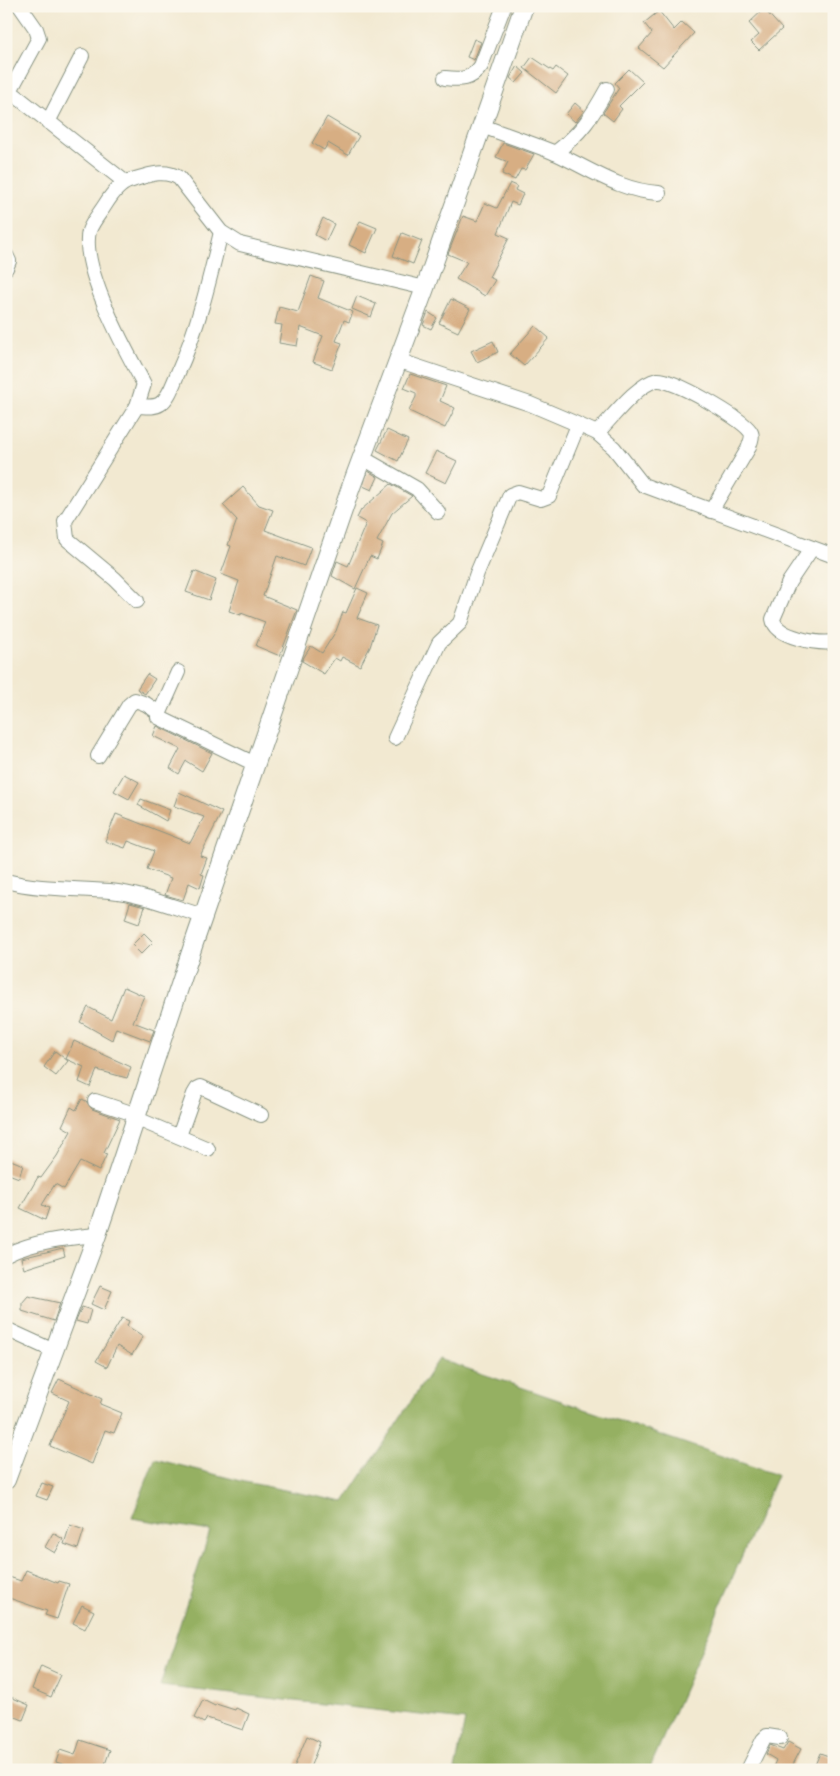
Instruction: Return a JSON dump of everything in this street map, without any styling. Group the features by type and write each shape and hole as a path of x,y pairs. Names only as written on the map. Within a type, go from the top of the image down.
{"main road":[{"path":"6,1480 97,1235 255,764 362,457 425,288 524,6"}],"street":[{"path":"20,6 36,29 39,38 8,89 125,182"},
{"path":"445,78 460,80 475,74 481,66 504,6"},
{"path":"48,122 82,56"},
{"path":"555,153 577,137 587,125 607,89"},
{"path":"482,126 555,153 617,184 634,190 659,193"},
{"path":"137,601 116,579 67,539 65,521 137,406 144,384 104,303 90,257 89,231 109,199 125,182 160,173 171,173 179,178 221,232 240,244 425,288"},
{"path":"137,406 161,404 170,392 193,339 221,232"},
{"path":"6,255 9,261 6,268"},
{"path":"397,360 530,404 597,433 614,448 643,485 834,556"},
{"path":"597,433 642,387 656,380 665,380 697,395 743,423 751,432 752,438 744,456 711,511"},
{"path":"395,738 439,643 460,623 477,573 510,495 518,492 541,499 549,496 578,425"},
{"path":"362,457 418,489 438,512"},
{"path":"812,548 789,582 773,619 774,624 778,630 791,636 818,642 834,642"},
{"path":"178,672 158,712 158,717 255,764"},
{"path":"98,756 122,714 135,700 146,704 158,712"},
{"path":"6,881 51,888 111,891 141,897 203,916"},
{"path":"179,1136 194,1094 201,1087 262,1115"},
{"path":"95,1101 136,1116 208,1148"},
{"path":"6,1254 18,1249 62,1238 97,1235"},
{"path":"6,1329 54,1351"},
{"path":"748,1770 763,1740 767,1736 780,1738"}],"green space":[{"path":"439,1359 777,1475 649,1770 455,1770 465,1720 160,1686 210,1531 132,1518 155,1459 245,1482 344,1502"}],"building":[{"path":"764,9 782,29 759,50 751,42 759,35 749,23"},
{"path":"659,11 674,30 682,22 694,33 663,67 639,48 652,33 644,23"},
{"path":"474,39 481,42 474,60 467,57"},
{"path":"532,57 553,71 556,67 568,76 556,93 524,68"},
{"path":"517,66 525,73 516,83 510,78"},
{"path":"629,69 643,82 619,106 622,109 613,121 603,113 619,88 615,83"},
{"path":"575,103 584,111 575,122 566,114"},
{"path":"327,117 359,136 348,155 328,143 324,150 312,143"},
{"path":"503,143 534,154 525,170 521,169 515,180 502,174 508,162 496,157"},
{"path":"510,183 517,186 515,190 523,194 518,205 511,202 498,233 509,238 489,277 495,280 485,296 456,279 467,262 448,254 463,216 477,221 485,203 497,208"},
{"path":"323,218 334,224 326,241 315,235"},
{"path":"360,221 377,228 366,253 349,245"},
{"path":"402,233 422,241 413,264 393,256"},
{"path":"311,276 324,281 318,298 353,312 349,322 344,320 336,341 342,343 332,369 313,362 323,336 300,327 297,346 279,343 282,325 275,324 279,307 298,312"},
{"path":"357,296 376,304 371,317 352,309"},
{"path":"451,299 470,309 458,332 439,323"},
{"path":"428,312 437,318 431,329 423,325"},
{"path":"535,326 549,338 524,366 510,354"},
{"path":"493,341 498,352 477,362 471,351"},
{"path":"410,374 446,386 440,401 455,408 445,428 409,411 416,397 416,393 404,388"},
{"path":"387,430 408,440 398,461 377,450"},
{"path":"436,451 457,461 446,483 425,473"},
{"path":"368,471 378,477 372,490 363,486"},
{"path":"391,484 412,496 392,513 377,541 383,544 377,559 370,556 355,589 332,576 337,561 348,566 366,523 357,518 361,510"},
{"path":"243,487 259,505 273,510 265,530 311,547 304,566 277,556 263,596 297,610 280,656 256,646 265,622 241,613 241,615 229,611 239,581 221,574 231,546 228,545 237,520 223,505"},
{"path":"194,571 216,580 209,600 186,592"},
{"path":"357,588 368,593 357,618 377,625 370,647 360,666 342,657 340,661 335,658 324,674 302,661 311,646 322,653 336,631 343,612 346,613"},
{"path":"147,674 155,679 145,694 137,689"},
{"path":"157,726 212,753 202,771 186,761 179,774 170,768 180,749 153,736"},
{"path":"124,774 139,782 129,799 114,791"},
{"path":"179,792 222,812 200,856 207,858 201,874 204,875 200,888 189,883 183,900 165,895 171,878 147,869 154,851 128,841 125,848 105,841 116,814 190,843 204,817 174,806"},
{"path":"141,799 170,810 166,821 138,805"},
{"path":"130,903 145,907 139,924 125,919"},
{"path":"144,933 153,942 141,954 132,945"},
{"path":"124,987 144,996 133,1022 154,1030 150,1041 116,1028 112,1040 80,1022 88,1007 111,1019"},
{"path":"74,1041 131,1067 127,1078 97,1070 90,1087 79,1082 84,1067 66,1059"},
{"path":"55,1051 68,1061 56,1076 44,1067"},
{"path":"82,1099 92,1109 120,1119 104,1153 107,1154 99,1171 80,1162 64,1189 55,1184 42,1205 49,1208 45,1220 20,1208 38,1177 41,1178 57,1156 71,1131 62,1126 71,1107 76,1110"},
{"path":"6,1158 23,1165 19,1178 6,1173"},
{"path":"63,1248 65,1256 24,1269 21,1258"},
{"path":"100,1286 112,1291 104,1310 91,1304"},
{"path":"28,1296 60,1303 54,1321 22,1311 22,1303"},
{"path":"82,1307 91,1310 87,1324 76,1321"},
{"path":"122,1318 129,1321 127,1326 143,1336 132,1355 117,1346 107,1367 96,1361"},
{"path":"59,1379 102,1399 100,1404 122,1413 114,1433 105,1430 92,1464 50,1446 69,1401 52,1393"},
{"path":"42,1483 53,1487 47,1500 36,1496"},
{"path":"70,1525 84,1530 78,1549 64,1544"},
{"path":"53,1533 63,1539 55,1553 45,1547"},
{"path":"26,1570 58,1583 59,1581 69,1584 57,1619 45,1615 47,1611 6,1597 6,1576 21,1581"},
{"path":"82,1605 94,1611 85,1629 73,1623"},
{"path":"41,1666 61,1675 51,1697 32,1689"},
{"path":"6,1695 29,1705 23,1720 6,1713"},
{"path":"203,1700 215,1706 216,1704 235,1710 236,1708 249,1714 243,1730 207,1718 204,1723 194,1718"},
{"path":"307,1736 320,1742 309,1770 293,1770"},
{"path":"80,1740 110,1750 103,1770 64,1770 65,1765 56,1762 60,1750 75,1755"},
{"path":"788,1742 801,1749 790,1770 772,1770 776,1760 766,1754 770,1745 783,1750"},
{"path":"820,1753 834,1758 834,1770 813,1770"}]}
